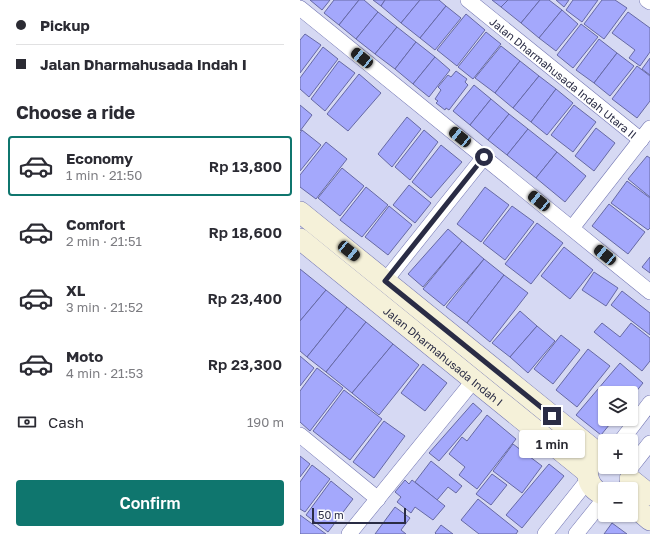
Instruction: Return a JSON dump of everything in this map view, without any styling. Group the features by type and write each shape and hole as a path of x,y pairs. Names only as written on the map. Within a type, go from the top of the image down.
{"main road":[{"name":"Jalan Dharmahusada Indah I","path":"300,212 598,450"},
{"name":"Jalan Dharmahusada Indah I","path":"300,239 474,380 588,476 592,488 598,493"},
{"path":"588,476 589,464 593,458 598,455"},
{"path":"630,474 650,495"},
{"path":"638,510 650,520"}],"street":[{"name":"Jalan Dharmahusada Indah Utara II","path":"468,0 641,140"},
{"path":"300,8 650,292"},
{"path":"572,228 650,128"},
{"path":"385,281 484,157"},
{"path":"349,534 474,380"},
{"path":"626,434 650,403"},
{"path":"300,435 378,498"},
{"path":"638,460 650,443"},
{"path":"545,534 588,476"},
{"path":"576,534 598,505"}],"building":[{"path":"310,0 330,0 322,10"},
{"path":"334,0 359,0 339,25 324,13"},
{"path":"359,0 364,0 378,12 356,39 339,25"},
{"path":"373,0 385,0 381,6"},
{"path":"385,0 420,0 401,23 381,6"},
{"path":"420,0 439,0 446,6 420,38 401,23"},
{"path":"492,0 508,0 501,7"},
{"path":"508,0 540,0 521,23 501,7"},
{"path":"540,0 549,0 562,10 539,38 521,23"},
{"path":"556,0 569,0 564,7"},
{"path":"573,0 598,0 582,22 566,10"},
{"path":"602,0 615,0 627,8 604,39 584,24"},
{"path":"446,6 461,18 435,50 420,38"},
{"path":"562,10 578,24 556,51 539,38"},
{"path":"378,12 397,27 375,54 356,39"},
{"path":"628,12 650,28 650,52 640,66 629,58 635,50 612,33"},
{"path":"466,14 485,30 457,66 437,50"},
{"path":"581,24 598,37 573,68 557,55"},
{"path":"397,27 416,42 395,69 375,54"},
{"path":"486,32 501,44 473,79 458,67"},
{"path":"305,34 321,45 300,73 300,40"},
{"path":"599,39 617,53 594,83 576,70"},
{"path":"416,42 435,57 413,84 395,69"},
{"path":"501,46 520,61 495,93 475,78"},
{"path":"323,47 338,59 309,97 300,89 300,78"},
{"path":"617,53 634,66 610,96 594,83"},
{"path":"435,57 450,70 429,97 413,84"},
{"path":"650,58 650,75 642,69"},
{"path":"339,61 355,73 325,111 311,99"},
{"path":"520,61 539,76 513,108 495,93"},
{"path":"637,66 650,76 650,101 637,118 612,99"},
{"path":"456,71 467,79 465,82 468,85 449,110 446,108 445,110 436,103 438,101 435,99 441,90 438,87 448,75 451,77"},
{"path":"359,74 381,93 348,131 327,114"},
{"path":"539,76 556,89 531,122 513,108"},
{"path":"474,85 491,99 470,125 453,111"},
{"path":"556,89 573,103 547,135 531,122"},
{"path":"491,99 509,114 488,140 470,125"},
{"path":"300,105 312,115 300,131"},
{"path":"574,105 596,122 573,152 551,135"},
{"path":"509,114 528,129 507,155 488,140"},
{"path":"407,117 421,129 392,167 378,154"},
{"path":"596,128 615,143 594,171 575,156"},
{"path":"528,129 557,152 536,178 507,155"},
{"path":"302,130 321,145 300,171 300,133"},
{"path":"424,130 438,142 410,180 395,167"},
{"path":"326,142 347,159 316,199 300,187 300,175"},
{"path":"441,145 462,162 431,198 412,182"},
{"path":"557,152 586,176 565,202 536,178"},
{"path":"647,156 650,158 650,197 628,179"},
{"path":"342,168 364,186 340,216 318,198"},
{"path":"627,181 650,198 650,228 648,230 611,203"},
{"path":"409,185 431,203 415,223 393,205"},
{"path":"366,187 388,205 362,237 340,220"},
{"path":"485,187 509,205 481,242 457,224"},
{"path":"609,204 645,232 628,254 592,226"},
{"path":"389,206 412,225 388,255 365,237"},
{"path":"512,206 534,222 505,260 483,243"},
{"path":"537,223 563,243 531,284 505,264"},
{"path":"448,229 462,241 423,287 408,274"},
{"path":"462,241 484,259 444,306 423,289"},
{"path":"564,247 593,270 570,299 541,276"},
{"path":"650,257 650,273 642,267"},
{"path":"484,259 504,275 467,323 446,307"},
{"path":"300,269 326,290 300,321"},
{"path":"594,272 618,288 606,306 582,290"},
{"path":"504,275 528,293 490,342 467,323"},
{"path":"326,290 347,307 307,357 300,351 300,321"},
{"path":"622,291 650,313 650,335 611,305"},
{"path":"347,307 366,322 326,372 307,357"},
{"path":"520,311 537,326 510,357 492,343"},
{"path":"366,322 393,344 352,393 326,372"},
{"path":"602,323 620,337 631,323 650,338 650,361 642,371 594,332"},
{"path":"537,326 555,341 528,373 510,357"},
{"path":"561,335 580,350 553,384 534,369"},
{"path":"393,344 419,365 379,415 352,393"},
{"path":"588,349 610,366 577,407 556,390"},
{"path":"300,356 314,368 300,386"},
{"path":"620,363 643,383 638,389 638,386 601,386"},
{"path":"423,364 447,383 425,411 401,393"},
{"path":"317,368 343,388 310,431 300,422 300,391"},
{"path":"598,389 598,426 608,426 602,434 600,434 576,415"},
{"path":"344,390 382,419 350,460 313,431"},
{"path":"473,403 482,411 439,461 429,453"},
{"path":"487,415 516,439 477,489 459,475 465,467 449,454 462,437 467,441"},
{"path":"384,421 405,436 374,478 353,462"},
{"path":"513,444 542,466 522,493 493,471"},
{"path":"300,456 310,464 300,477"},
{"path":"431,461 462,486 456,493 448,487 437,500 415,482"},
{"path":"549,464 564,476 522,528 506,515"},
{"path":"312,465 330,479 305,512 300,509 300,482"},
{"path":"492,474 507,485 491,505 476,494"},
{"path":"405,480 409,484 412,480 445,506 433,520 415,507 411,513 397,502 401,497 395,492"},
{"path":"331,481 353,499 328,532 306,515"},
{"path":"478,499 518,531 516,534 479,534 461,520"},
{"path":"395,507 410,518 401,530 406,534 375,534"},
{"path":"300,515 326,534 300,534"},
{"path":"612,523 627,534 604,534"},
{"path":"441,525 453,534 436,534 435,533"}],"route":[{"path":"484,157 385,281 552,416"}]}
